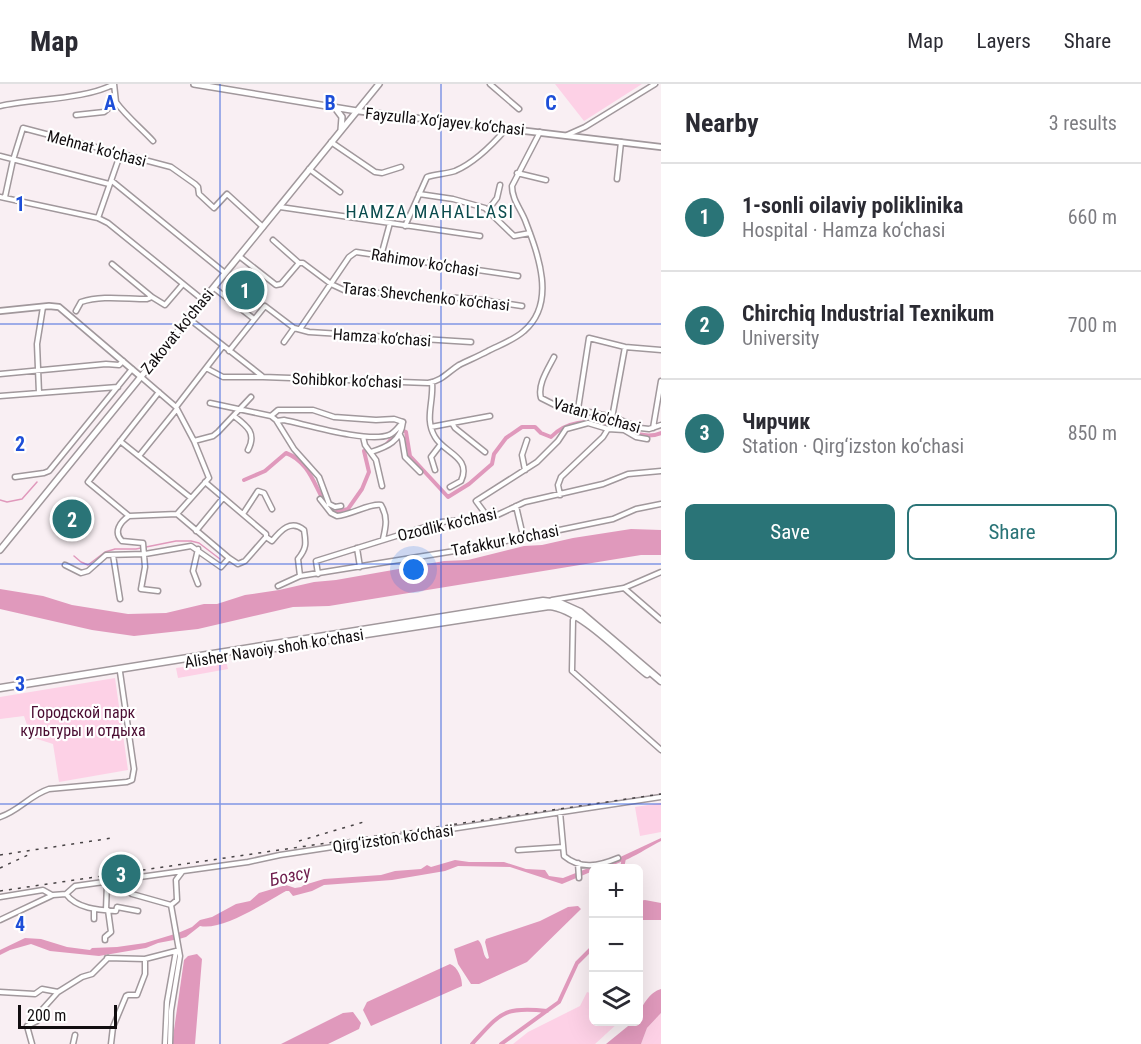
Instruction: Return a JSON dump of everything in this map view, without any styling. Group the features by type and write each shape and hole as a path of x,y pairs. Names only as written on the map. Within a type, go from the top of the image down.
{"main road":[{"name":"Fayzulla Xo‘jayev ko‘chasi","path":"194,84 357,111"},
{"name":"Zakovat ko'chasi","path":"0,550 379,84"},
{"path":"335,108 342,117 341,131"},
{"path":"344,109 348,122"},
{"path":"546,604 560,603 575,612 661,686"},
{"name":"Alisher Navoiy shoh koʻchasi","path":"0,689 546,604"},
{"path":"647,672 661,681"}],"street":[{"path":"0,106 82,94 114,84 116,102 122,111 153,141"},
{"path":"490,84 519,109"},
{"path":"567,135 585,127 655,84"},
{"path":"76,116 104,112 116,102"},
{"name":"Fayzulla Xo‘jayev ko‘chasi","path":"357,111 661,147"},
{"name":"Mehnat ko‘chasi","path":"13,160 23,128 171,167 195,184 199,194 214,208 227,194 263,227"},
{"path":"405,226 427,177 457,170 494,142 507,129"},
{"path":"450,487 461,480 463,467 460,459 433,435 428,417 433,400 432,382 439,381 458,366 518,336 539,314 542,304 540,267 536,246 512,194 512,186 540,132"},
{"path":"331,142 375,172 382,173 401,167"},
{"path":"617,179 621,142"},
{"path":"98,218 120,155"},
{"path":"0,156 111,182 225,273"},
{"path":"13,160 3,197 98,218 108,223 203,300"},
{"path":"309,169 340,192"},
{"path":"518,173 546,180"},
{"path":"488,210 497,198 500,185"},
{"path":"419,194 467,202 488,210 514,236 530,233"},
{"path":"279,207 480,236"},
{"path":"381,256 390,223"},
{"name":"Taras Shevchenko ko‘chasi","path":"273,240 299,263 303,263 331,284 346,291 476,299 522,306"},
{"name":"Rahimov ko‘chasi","path":"300,329 352,254 356,252 518,276"},
{"path":"239,256 278,286 299,263"},
{"path":"112,264 165,305 183,283"},
{"path":"213,287 254,319 229,351"},
{"path":"76,311 81,302 86,300 152,297"},
{"path":"0,311 43,306 59,307 176,408 194,441 209,478 177,514"},
{"path":"39,393 37,344 43,306"},
{"name":"Hamza ko‘chasi","path":"254,319 262,308 268,307 294,328 309,332 471,342"},
{"path":"188,317 263,377"},
{"path":"284,342 294,328"},
{"path":"578,409 588,339 625,347 661,350"},
{"path":"139,456 223,346"},
{"path":"560,495 558,485 561,477 609,429 625,347"},
{"name":"Vatan ko'chasi","path":"554,357 541,385 540,396 555,405 613,417 637,427 653,429 661,425"},
{"path":"0,374 106,364 119,365 123,361"},
{"name":"Sohibkor ko‘chasi","path":"206,368 223,377 432,382"},
{"path":"15,477 47,473 132,369"},
{"path":"653,429 661,381"},
{"path":"0,396 118,387"},
{"path":"129,516 88,482 159,392"},
{"path":"194,441 213,436 251,397"},
{"path":"210,404 271,416 277,421 294,449 319,477 329,504 335,507 341,506"},
{"path":"271,416 278,410 313,410 334,417 376,420 394,418 403,422"},
{"path":"234,416 252,434 253,441 248,450"},
{"path":"431,427 490,416"},
{"path":"277,421 284,420 363,437 387,436 403,422"},
{"path":"403,422 401,432 405,457 420,472"},
{"path":"452,423 485,452"},
{"path":"488,517 476,501 525,471 553,447 566,429 588,423 609,429 624,430 636,438 647,439"},
{"path":"370,452 386,447 401,432"},
{"path":"363,437 365,445 377,464 382,486"},
{"path":"525,471 522,455 527,440"},
{"path":"120,441 191,498"},
{"path":"435,470 431,457 441,444"},
{"name":"Ozodlik ko‘chasi","path":"318,574 316,561 383,539 441,522 493,517 516,506 603,484 628,474 661,471"},
{"path":"205,482 273,541 281,531 292,525 297,525 304,530 307,545 298,559 300,576"},
{"path":"243,514 258,491 264,493 272,509"},
{"path":"196,531 223,498"},
{"path":"320,499 331,513 338,516 361,511 377,504 381,505 385,511 387,523 383,539"},
{"name":"Tafakkur ko‘chasi","path":"278,586 300,576 467,549 613,519 636,509 661,504"},
{"path":"516,506 523,536"},
{"path":"158,591 141,589 145,567 142,543 126,542 119,538 118,530 129,516 177,514 238,564 242,563 266,537"},
{"path":"65,565 81,573 88,571 106,555 145,554 191,546 221,567 229,558"},
{"path":"357,548 360,567"},
{"path":"198,549 193,571 198,584"},
{"path":"113,555 120,599"},
{"path":"546,604 572,596 624,588 661,572"},
{"path":"624,588 661,620"},
{"path":"572,596 569,601 575,612 572,671 661,750"},
{"path":"0,817 13,812 45,790 127,782 133,778 134,769 120,670"},
{"name":"Qirg‘izston ko‘chasi","path":"53,895 66,894 75,886 182,872 291,853 661,797"},
{"path":"560,812 564,856 587,866 600,865 618,858"},
{"path":"518,850 562,847"},
{"path":"578,863 579,878"},
{"path":"171,905 177,900 176,880 182,872"},
{"path":"118,881 132,894 171,905"},
{"path":"105,940 111,932 106,883"},
{"path":"0,897 43,890 53,895"},
{"path":"66,894 80,905 94,909 116,911 117,907 138,911"},
{"path":"0,920 53,895"},
{"path":"165,1044 167,1002 177,950 171,905"},
{"path":"94,909 94,919"},
{"path":"32,1044 27,1026 37,1021 40,1012 58,992 82,977 92,974 107,958 145,959 177,950"},
{"path":"170,1044 171,1011 180,956 177,950"},
{"path":"111,1044 113,1027 126,996 136,995 141,985 145,974 145,959"},
{"path":"0,992 34,994 42,989 58,992"},
{"path":"72,1044 75,1035"}],"green space":[{"path":"555,84 642,84 584,121"},
{"path":"226,661 228,669 178,678 176,668"},
{"name":"Городской парк культуры и отдыха","path":"115,678 128,770 59,782 53,744 31,737 24,716 0,719 0,697"},
{"path":"661,803 661,832 640,836 635,807"},
{"path":"587,992 589,993 589,1026 615,1026 595,1044 513,1044 528,1032 580,1006"},
{"path":"661,1013 661,1044 641,1044 647,1028"}],"shaded area":[{"path":"631,529 661,530 661,555 641,555 329,606 293,607 198,629 134,636 92,630 0,609 0,589 43,596 72,605 128,614 166,613 314,582 444,561 468,560 524,546 542,545"},
{"name":"Бозсу","path":"661,838 661,841 629,859 615,864 605,864"},
{"name":"Бозсу","path":"455,860 504,862 526,869 545,870 549,876 563,878 589,868 589,873 562,884 510,867 458,866 445,871 392,880 324,885 293,896 286,891 232,920 200,926 186,937 146,948 99,956 50,951 31,944 0,955 0,950 25,938 41,939 67,947 90,950 145,943 178,933 236,904 250,901 259,893 286,885 295,888 324,879 381,875 395,871 421,869 427,865 431,867"},
{"path":"643,900 661,903 661,920 643,920"},
{"path":"578,906 581,909 527,962 479,984 471,984 458,964 454,949 478,940 487,959 489,958 486,939 540,921 568,907"},
{"path":"197,954 202,959 195,1044 172,1044 184,960 188,956"},
{"path":"450,964 459,973 462,986 371,1026 363,1010 367,1002"},
{"path":"661,989 661,1013 647,1028 641,1044 606,1044 628,1026 643,1026 643,1006"},
{"path":"353,1012 361,1023 359,1029 328,1044 281,1044 343,1013"}],"waterway":[{"path":"385,446 400,429 406,432 410,456 448,497 469,484 492,464 494,454 506,438 522,427 535,427 541,433 551,437 564,427 578,423 609,423"},
{"path":"614,424 643,435 661,433"},
{"path":"331,511 333,513 348,509 362,489 369,472 364,451 370,450"},
{"path":"244,480 265,471 286,453 305,467 325,503"},
{"path":"0,500 7,502 22,499 37,482"},
{"path":"74,556 88,565 105,552 115,549 136,549 176,541 191,541 199,543 220,559"},
{"path":"623,864 624,858"},
{"path":"501,1044 559,1002 577,963 589,951"},
{"path":"472,1044 504,1014 521,1010 547,1011"}],"railway":[{"path":"0,891 661,794"},
{"path":"299,841 367,821"},
{"path":"0,855 112,838"},
{"path":"0,868 30,854"}],"place":[{"name":"1-sonli oilaviy poliklinika","path":"245,290"},
{"name":"Chirchiq Industrial Texnikum","path":"72,519"},
{"name":"Чирчик","path":"121,874"}],"district":[{"name":"HAMZA MAHALLASI","path":"430,212"}]}
